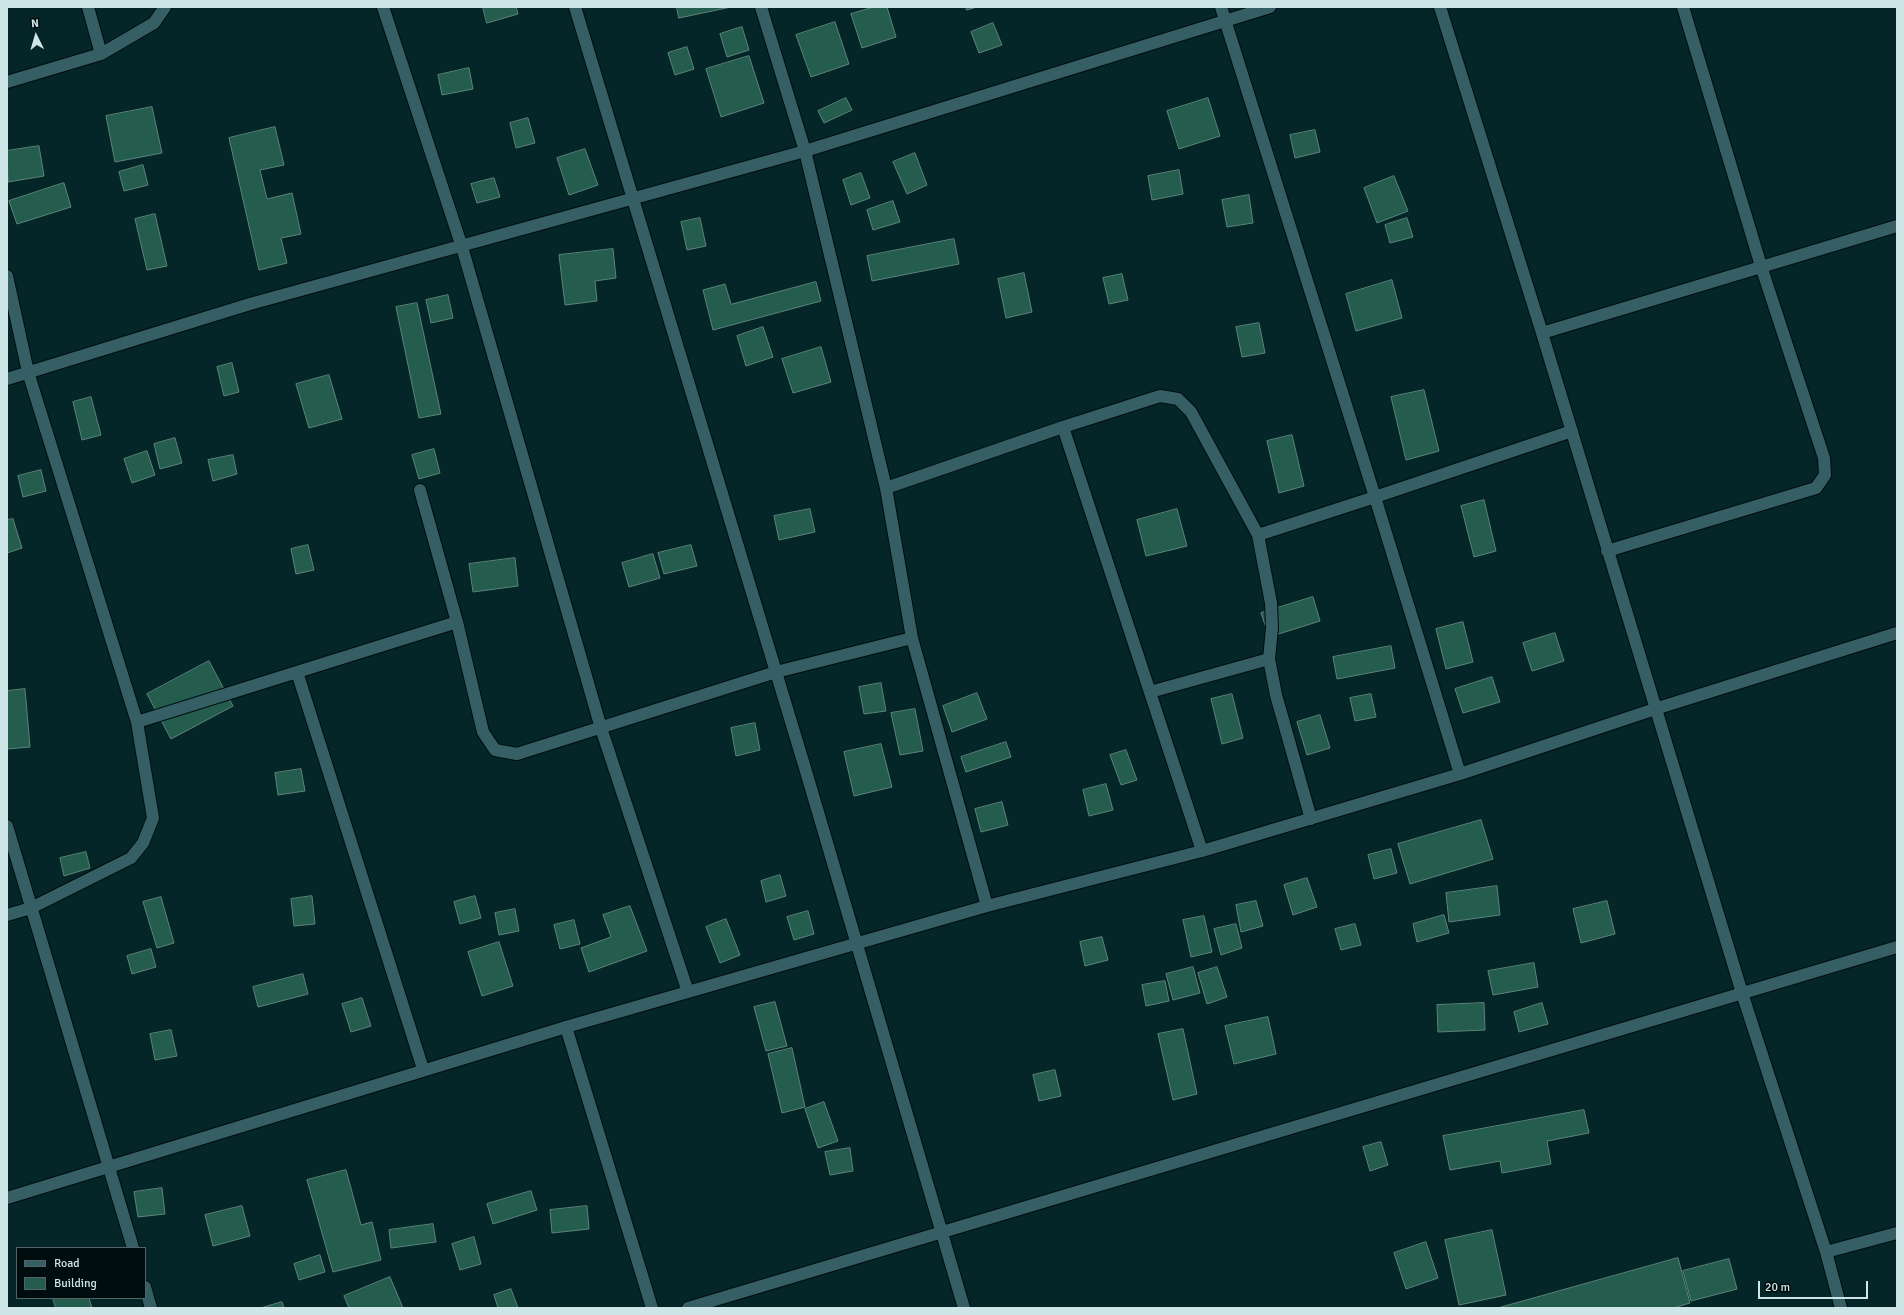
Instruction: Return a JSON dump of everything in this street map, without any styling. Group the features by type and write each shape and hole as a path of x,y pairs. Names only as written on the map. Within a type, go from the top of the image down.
{"street":[{"path":"88,7 101,54"},
{"path":"7,82 101,54 154,23 165,7"},
{"path":"382,7 462,247 601,728 688,992"},
{"path":"575,7 776,672 964,1308"},
{"path":"761,7 805,151 886,488 912,638 987,906"},
{"path":"1221,7 1375,497 1460,774"},
{"path":"7,379 250,304 462,247 805,151 1270,7"},
{"path":"1440,7 1542,333 1742,993 1826,1252 1841,1308"},
{"path":"1607,551 1816,488 1825,475 1824,458 1761,266 1683,7"},
{"path":"1542,333 1897,226"},
{"path":"7,276 28,372 137,722 153,818 143,843 131,858 31,908 7,915"},
{"path":"886,488 1063,427 1160,396 1178,399 1191,412 1258,535 1271,603 1272,628 1269,659 1276,695 1311,819"},
{"path":"1063,427 1202,851"},
{"path":"1258,535 1572,431"},
{"path":"420,490 457,622 483,732 495,750 518,754 776,672 912,638"},
{"path":"137,722 457,622"},
{"path":"7,1198 423,1069 566,1027 987,906 1202,851 1311,819 1460,774 1655,709 1897,632"},
{"path":"1150,692 1269,659"},
{"path":"297,672 423,1069"},
{"path":"7,826 133,1247"},
{"path":"688,1308 1897,947"},
{"path":"566,1027 652,1308"},
{"path":"1826,1252 1897,1233"},
{"path":"146,1290 151,1308"}],"building":[{"path":"483,7 516,7 518,14 487,23"},
{"path":"677,7 731,7 679,18"},
{"path":"874,7 887,7 896,37 862,48 851,14"},
{"path":"966,7 977,7 967,10"},
{"path":"835,22 849,64 811,77 796,35"},
{"path":"993,23 1002,45 979,53 971,32"},
{"path":"742,27 749,50 727,57 720,34"},
{"path":"687,47 694,69 675,75 668,53"},
{"path":"749,56 764,103 721,117 706,69"},
{"path":"469,68 473,89 442,95 438,75"},
{"path":"846,98 852,110 824,123 818,111"},
{"path":"1208,98 1220,136 1179,149 1167,111"},
{"path":"152,107 162,153 115,162 106,116"},
{"path":"528,118 535,143 516,148 510,123"},
{"path":"275,127 284,165 260,170 267,199 292,193 301,234 281,238 287,263 259,270 229,138"},
{"path":"1315,130 1320,152 1295,158 1290,135"},
{"path":"39,146 44,176 8,182 7,151"},
{"path":"585,149 598,185 569,195 557,158"},
{"path":"915,153 927,185 907,194 893,162"},
{"path":"143,165 148,185 124,191 119,172"},
{"path":"1179,170 1183,194 1152,200 1148,176"},
{"path":"861,173 870,198 851,205 843,180"},
{"path":"1394,176 1408,211 1377,223 1364,188"},
{"path":"494,178 500,197 477,203 471,184"},
{"path":"64,183 71,207 17,224 9,201"},
{"path":"1249,195 1253,223 1227,227 1222,200"},
{"path":"893,201 900,222 873,230 867,210"},
{"path":"155,214 167,266 147,270 135,219"},
{"path":"700,218 706,246 687,250 681,222"},
{"path":"1407,218 1413,237 1390,243 1385,225"},
{"path":"954,239 959,264 872,281 867,256"},
{"path":"613,249 616,278 595,281 597,301 565,305 559,255"},
{"path":"1024,273 1032,312 1006,318 998,279"},
{"path":"1122,274 1128,300 1109,304 1103,278"},
{"path":"1392,280 1402,318 1356,331 1346,294"},
{"path":"816,282 821,301 713,330 703,290 725,284 731,304"},
{"path":"448,295 453,318 431,323 426,300"},
{"path":"417,303 441,414 419,418 396,307"},
{"path":"1259,323 1265,353 1242,357 1236,327"},
{"path":"763,327 773,357 746,366 737,336"},
{"path":"821,347 831,382 793,393 782,359"},
{"path":"232,363 239,392 224,396 217,367"},
{"path":"329,375 342,419 309,428 296,384"},
{"path":"1424,390 1439,451 1406,460 1391,397"},
{"path":"91,397 101,435 82,440 73,402"},
{"path":"1292,435 1304,486 1279,493 1267,441"},
{"path":"175,438 182,463 160,469 154,444"},
{"path":"434,449 440,473 419,479 412,455"},
{"path":"147,451 155,475 132,483 124,459"},
{"path":"233,455 237,474 213,481 208,460"},
{"path":"41,470 46,491 23,497 18,476"},
{"path":"1484,500 1496,551 1474,557 1461,506"},
{"path":"810,509 815,532 779,540 774,516"},
{"path":"1177,509 1187,546 1146,556 1137,520"},
{"path":"13,519 22,548 7,553 7,520"},
{"path":"308,545 314,570 296,574 291,549"},
{"path":"691,545 697,566 664,574 658,553"},
{"path":"653,554 660,578 629,587 622,563"},
{"path":"515,558 518,586 473,592 469,564"},
{"path":"1313,597 1320,621 1269,637 1261,613"},
{"path":"1463,622 1473,662 1446,669 1436,629"},
{"path":"1555,633 1564,661 1532,671 1523,643"},
{"path":"1391,646 1395,668 1337,679 1333,657"},
{"path":"209,661 233,706 171,739 147,694"},
{"path":"1492,677 1500,702 1463,713 1455,689"},
{"path":"881,683 886,711 864,714 859,687"},
{"path":"25,689 30,747 7,749 7,691"},
{"path":"977,693 987,719 952,732 943,706"},
{"path":"1232,694 1243,738 1222,744 1211,699"},
{"path":"1371,694 1376,717 1355,721 1350,698"},
{"path":"915,709 923,751 900,755 891,713"},
{"path":"1320,715 1330,748 1307,755 1297,722"},
{"path":"755,723 760,750 736,756 731,728"},
{"path":"1006,742 1011,757 966,772 961,757"},
{"path":"881,744 892,787 854,796 844,752"},
{"path":"1126,750 1137,780 1121,785 1110,755"},
{"path":"301,769 305,791 278,795 275,773"},
{"path":"1106,784 1113,810 1089,816 1083,790"},
{"path":"1002,802 1008,825 981,832 975,809"},
{"path":"1481,820 1493,859 1410,884 1398,844"},
{"path":"1391,849 1397,873 1374,879 1368,855"},
{"path":"86,852 90,868 64,876 60,858"},
{"path":"780,875 786,896 766,902 761,881"},
{"path":"1307,878 1317,907 1293,915 1284,885"},
{"path":"1497,886 1500,915 1449,922 1446,893"},
{"path":"312,896 315,924 294,926 291,899"},
{"path":"475,896 481,918 460,924 454,902"},
{"path":"161,897 174,943 157,948 143,902"},
{"path":"1256,901 1263,926 1241,932 1236,905"},
{"path":"1607,901 1615,934 1581,943 1573,909"},
{"path":"630,906 647,951 589,972 581,948 611,937 603,915"},
{"path":"515,909 519,931 499,935 495,913"},
{"path":"808,911 814,934 794,940 787,917"},
{"path":"1444,915 1449,933 1417,942 1413,924"},
{"path":"1204,916 1212,952 1191,957 1183,920"},
{"path":"726,919 740,955 720,963 706,927"},
{"path":"574,920 580,944 560,949 554,925"},
{"path":"1236,924 1242,948 1221,955 1214,929"},
{"path":"1355,924 1361,945 1341,950 1335,929"},
{"path":"1102,937 1108,960 1085,966 1080,942"},
{"path":"499,942 513,986 482,996 468,952"},
{"path":"151,949 156,967 132,974 127,956"},
{"path":"1534,963 1538,987 1493,995 1488,971"},
{"path":"1193,967 1200,993 1173,1000 1166,974"},
{"path":"1217,967 1227,997 1207,1004 1198,973"},
{"path":"303,974 308,994 258,1007 253,987"},
{"path":"1165,981 1169,1001 1146,1006 1142,985"},
{"path":"362,998 371,1026 351,1032 342,1004"},
{"path":"775,1002 787,1046 766,1051 754,1007"},
{"path":"1484,1003 1485,1030 1438,1032 1437,1005"},
{"path":"1542,1003 1548,1024 1519,1032 1514,1012"},
{"path":"1268,1017 1276,1054 1234,1064 1225,1026"},
{"path":"1183,1029 1197,1094 1173,1100 1158,1034"},
{"path":"171,1030 177,1056 155,1060 150,1034"},
{"path":"792,1048 805,1107 782,1113 768,1054"},
{"path":"1055,1070 1061,1096 1039,1101 1033,1075"},
{"path":"824,1102 838,1141 818,1148 805,1109"},
{"path":"1584,1110 1589,1133 1547,1141 1551,1164 1502,1173 1500,1161 1450,1170 1443,1136"},
{"path":"1381,1142 1388,1165 1370,1171 1363,1147"},
{"path":"850,1148 853,1171 830,1175 825,1152"},
{"path":"346,1170 361,1225 372,1222 381,1260 333,1272 307,1180"},
{"path":"162,1188 165,1214 138,1217 134,1192"},
{"path":"531,1191 537,1210 493,1224 487,1204"},
{"path":"242,1206 250,1236 213,1246 205,1215"},
{"path":"587,1206 589,1229 552,1233 550,1210"},
{"path":"433,1224 436,1242 391,1248 389,1230"},
{"path":"1492,1230 1506,1295 1459,1305 1445,1240"},
{"path":"474,1237 481,1264 460,1270 452,1244"},
{"path":"1426,1242 1438,1278 1406,1289 1394,1253"},
{"path":"320,1255 325,1272 299,1280 294,1264"},
{"path":"1678,1258 1690,1303 1673,1308 1498,1308"},
{"path":"1729,1259 1737,1289 1691,1301 1683,1271"},
{"path":"390,1277 403,1308 349,1308 344,1296"},
{"path":"511,1289 518,1308 498,1308 494,1295"},
{"path":"53,1299 89,1299 92,1308 56,1308"},
{"path":"282,1302 284,1308 261,1308"}]}
